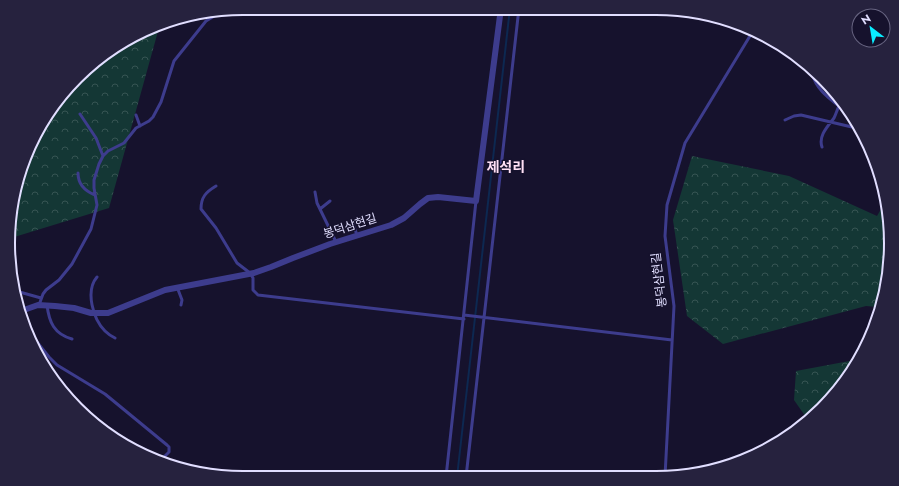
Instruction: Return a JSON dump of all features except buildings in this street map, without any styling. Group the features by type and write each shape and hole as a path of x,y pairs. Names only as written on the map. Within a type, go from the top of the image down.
{"street":[{"path":"476,201 500,15"},
{"name":"봉덕삼현길","path":"25,310 39,305 47,305 74,308 95,314 108,313 165,290 271,268 336,242 391,225 404,218 428,198 438,197 476,201"}],"lane":[{"path":"467,471 482,317 518,15"},
{"path":"39,305 46,290 59,280 72,264 86,240 94,220 97,205 94,188 96,172 104,156 108,150 124,143 140,126 149,121 157,111 174,61 206,21 213,17"},
{"name":"봉덕삼현길","path":"665,471 674,306 665,236 667,205 684,143 750,36"},
{"path":"814,79 818,88 838,105"},
{"path":"822,147 821,140 839,106"},
{"path":"80,114 96,138 104,156"},
{"path":"136,115 140,126"},
{"path":"785,120 794,116 802,115 852,127"},
{"path":"78,173 79,182 86,191 96,195"},
{"path":"216,186 202,197 201,209 216,228 237,263 250,273 253,278 253,290 258,295 464,317 482,317 672,340"},
{"path":"315,192 320,209 336,242"},
{"path":"320,209 330,201"},
{"path":"447,471 476,201"},
{"path":"357,236 354,222 363,217"},
{"path":"97,277 92,284 91,292 95,314 105,332 115,338"},
{"path":"177,287 182,300 181,305"},
{"path":"20,292 42,298"},
{"path":"47,305 49,320 52,325 62,334 72,339"},
{"path":"40,346 57,364 105,394 167,445 170,452 164,457"}],"green space":[{"path":"158,31 109,208 15,237 19,199 27,170 32,156 53,116 82,82 104,62 116,53"},
{"path":"692,156 789,176 877,216 881,209 884,228 884,258 880,287 875,307 866,306 723,344 687,316 673,220"},
{"path":"851,361 837,382 805,415 794,400 796,371"}],"waterway":[{"path":"458,471 509,15"}],"district":[{"name":"제석리","path":"506,167"}]}
